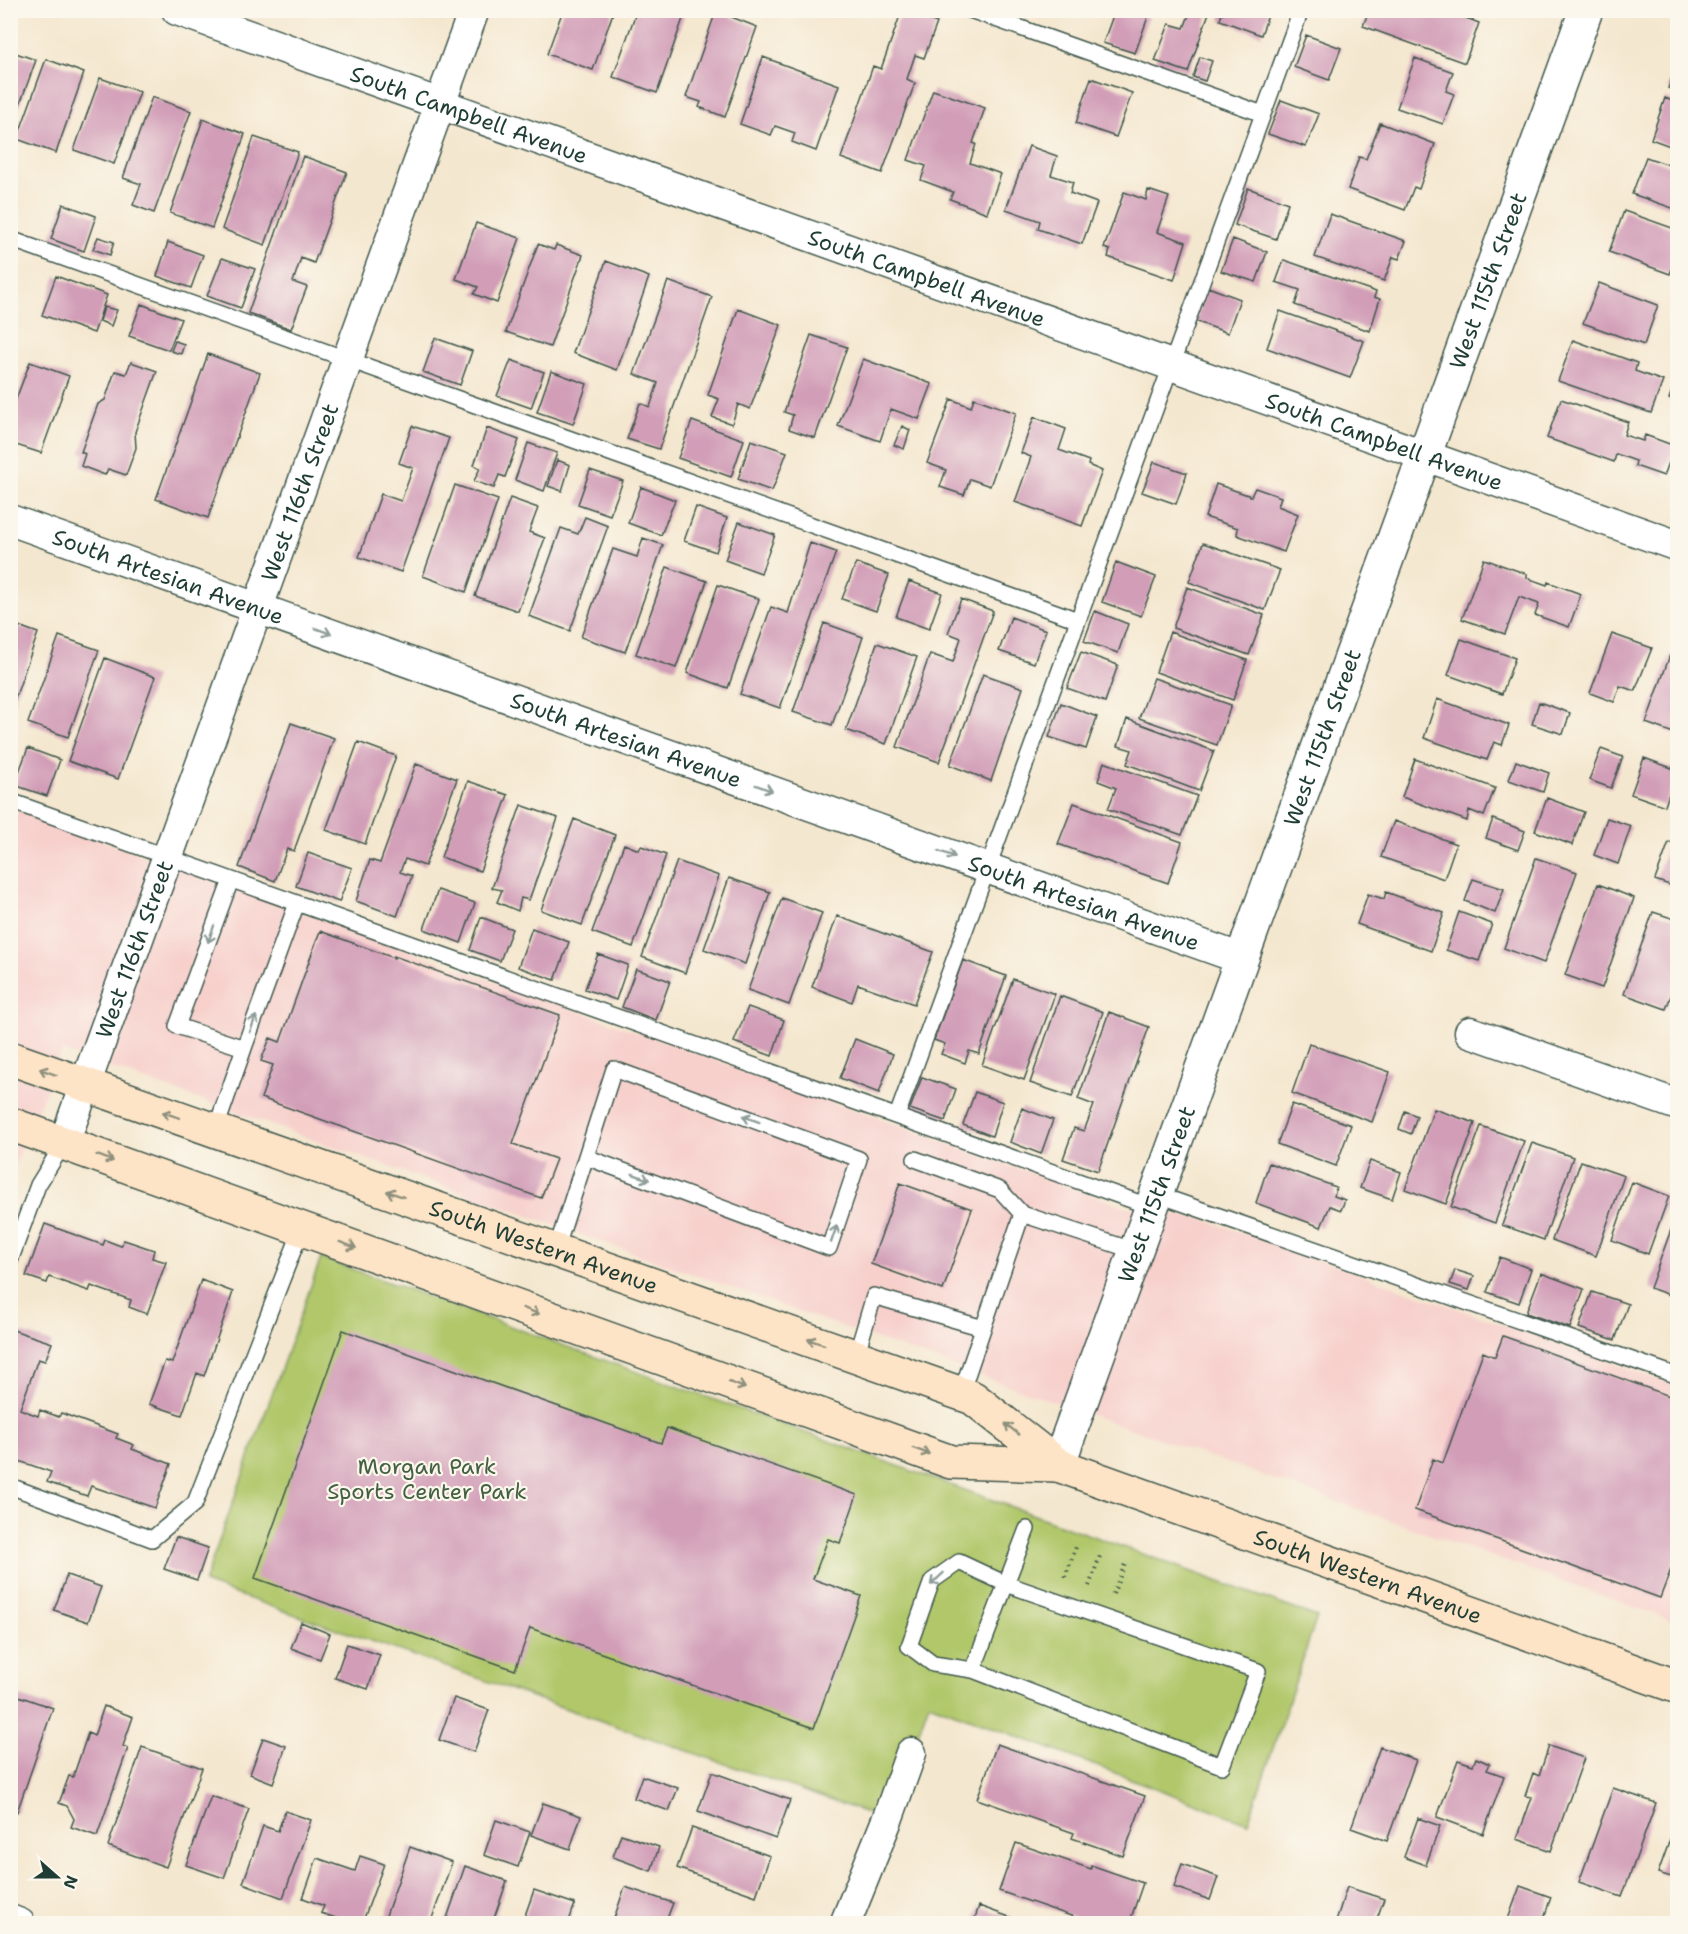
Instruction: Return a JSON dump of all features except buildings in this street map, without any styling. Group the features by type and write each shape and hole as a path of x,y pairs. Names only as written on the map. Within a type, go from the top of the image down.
{"main road":[{"name":"South Western Avenue","path":"10,1058 961,1393 973,1398 1058,1466"},
{"name":"South Western Avenue","path":"10,1124 951,1462 1058,1466 1677,1687"}],"street":[{"name":"South Campbell Avenue","path":"177,10 1677,546"},
{"name":"West 116th Street","path":"64,1143 474,10"},
{"name":"West 115th Street","path":"1058,1466 1586,10"},
{"name":"South Artesian Avenue","path":"10,520 1242,959"},
{"path":"1470,1032 1677,1105"},
{"path":"845,1923 887,1820 911,1753"},
{"path":"10,1920 20,1923"}],"lane":[{"path":"969,10 1263,114"},
{"path":"897,1116 1301,10"},
{"path":"10,239 1078,620"},
{"path":"10,801 897,1116 1677,1376"},
{"path":"231,880 177,1026 244,1048"},
{"path":"215,1131 297,903"},
{"path":"556,1250 614,1069 859,1159 829,1248 586,1157"},
{"path":"10,1261 38,1185 64,1143"},
{"path":"915,1159 1000,1190 1022,1214 1135,1251"},
{"path":"961,1393 1022,1214"},
{"path":"10,1486 152,1539 195,1503 302,1228"},
{"path":"856,1356 874,1296 983,1328"},
{"path":"973,1670 1027,1529"},
{"path":"959,1562 1006,1584 1258,1671 1222,1766 973,1670 933,1664 909,1646 932,1581 959,1562"}],"path":[{"path":"1071,1563 1076,1547"},
{"path":"1095,1571 1100,1556"},
{"path":"1119,1580 1125,1564"}],"shaded area":[{"path":"11,808 1123,1206 1203,1219 1677,1386 1677,1622 62,1051 11,1175"}],"green space":[{"name":"Morgan Park Sports Center Park","path":"321,1258 1317,1617 1248,1823 929,1703 887,1820 204,1583"}]}
